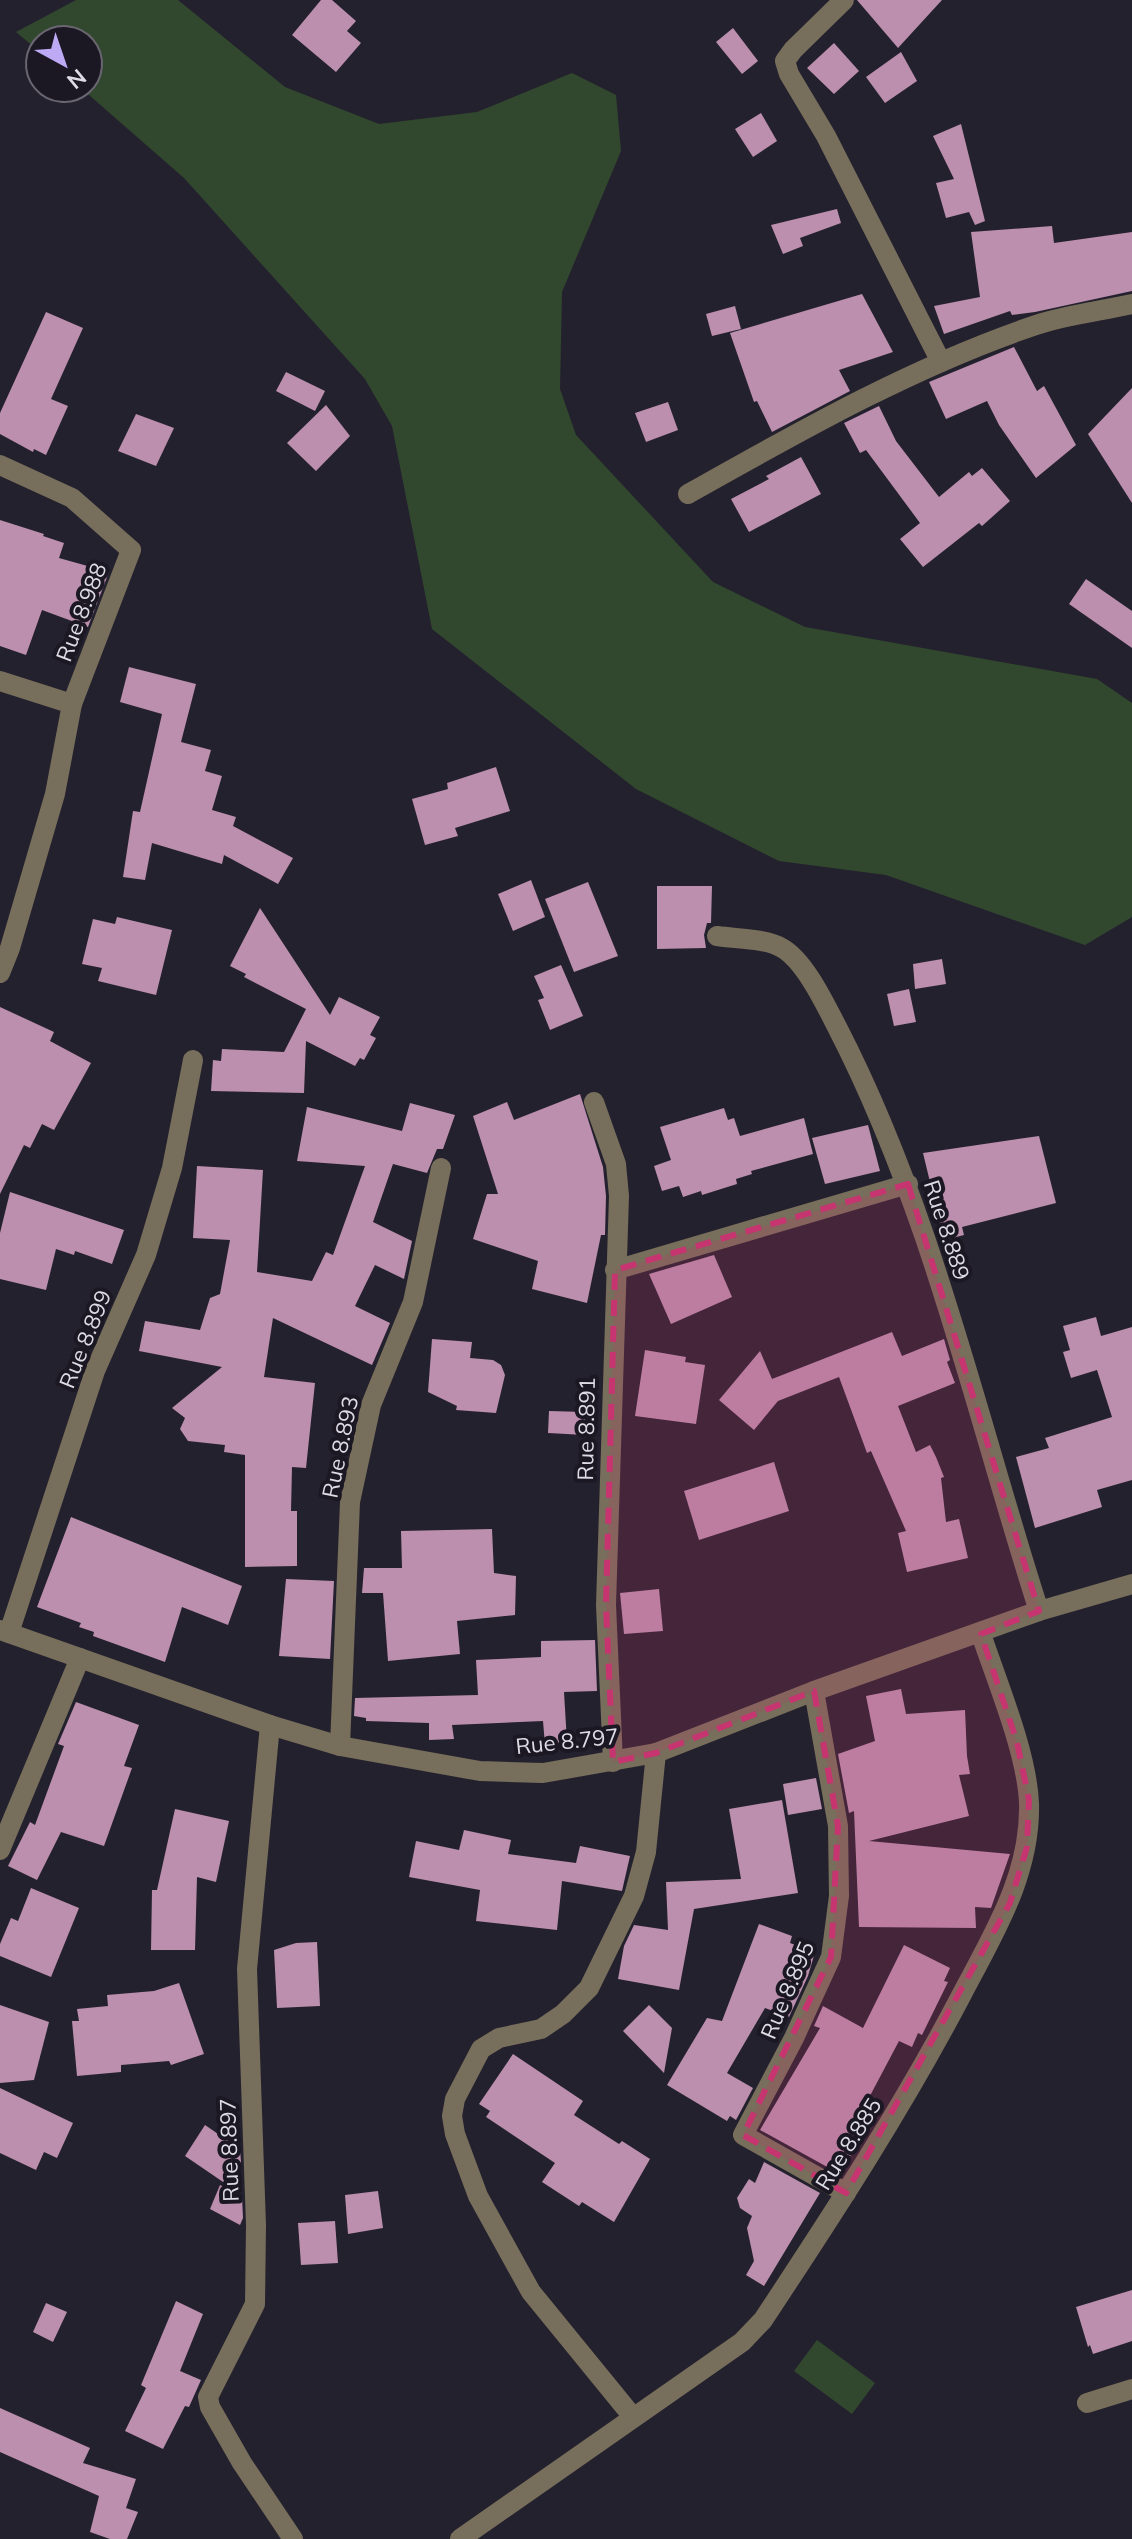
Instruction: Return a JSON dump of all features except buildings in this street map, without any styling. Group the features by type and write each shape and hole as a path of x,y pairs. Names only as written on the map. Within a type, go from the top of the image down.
{"street":[{"path":"844,0 785,61 789,74 826,136 941,362"},
{"path":"688,494 759,454 941,362 1039,324 1132,304"},
{"name":"Rue 8.988","path":"0,465 72,498 131,550 72,704"},
{"path":"0,681 72,704 55,794 5,946 0,973"},
{"name":"Rue 8.889","path":"717,936 782,948 800,965 824,1001 855,1062 908,1184 1039,1611"},
{"name":"Rue 8.899","path":"4,1631 95,1371 146,1255 172,1168 193,1060"},
{"name":"Rue 8.891","path":"594,1102 616,1164 619,1196 606,1605 613,1762"},
{"name":"Rue 8.893","path":"340,1746 350,1502 371,1405 413,1302 441,1168"},
{"path":"615,1270 908,1184"},
{"name":"Rue 8.797","path":"4,1631 270,1725 340,1746 480,1771 543,1773 656,1753 814,1691 1039,1611 1132,1584"},
{"name":"Rue 8.885","path":"460,2539 742,2342 763,2320 846,2193 941,2033 1010,1903 1027,1847 1029,1800 1017,1742 981,1634"},
{"path":"0,1850 80,1658"},
{"name":"Rue 8.895","path":"814,1691 838,1826 839,1896 831,1957 794,2038 743,2135 846,2193"},
{"name":"Rue 8.897","path":"270,1725 247,1969 256,2225 255,2304 208,2397 210,2407 242,2463 293,2539"},
{"path":"633,2417 531,2292 478,2196 455,2134 452,2116 455,2099 481,2049 499,2038 541,2029 563,2014 589,1988 634,1896 646,1852 656,1753"},
{"path":"1087,2403 1132,2389"}],"highlighted area":[{"path":"908,1184 1039,1611 981,1634 1017,1742 1029,1800 1027,1847 1010,1903 846,2193 743,2135 831,1957 838,1826 814,1691 656,1753 613,1762 606,1605 615,1270"}],"green space":[{"path":"76,0 178,0 285,87 379,124 477,112 572,73 616,95 621,151 562,292 560,389 576,435 713,582 805,627 1097,679 1132,703 1132,917 1085,945 886,875 779,861 636,789 432,629 392,426 365,379 184,178 99,104 104,104 104,24 31,24"},
{"path":"24,28 24,39 16,32"},
{"path":"817,2340 875,2383 852,2414 794,2371"}]}
